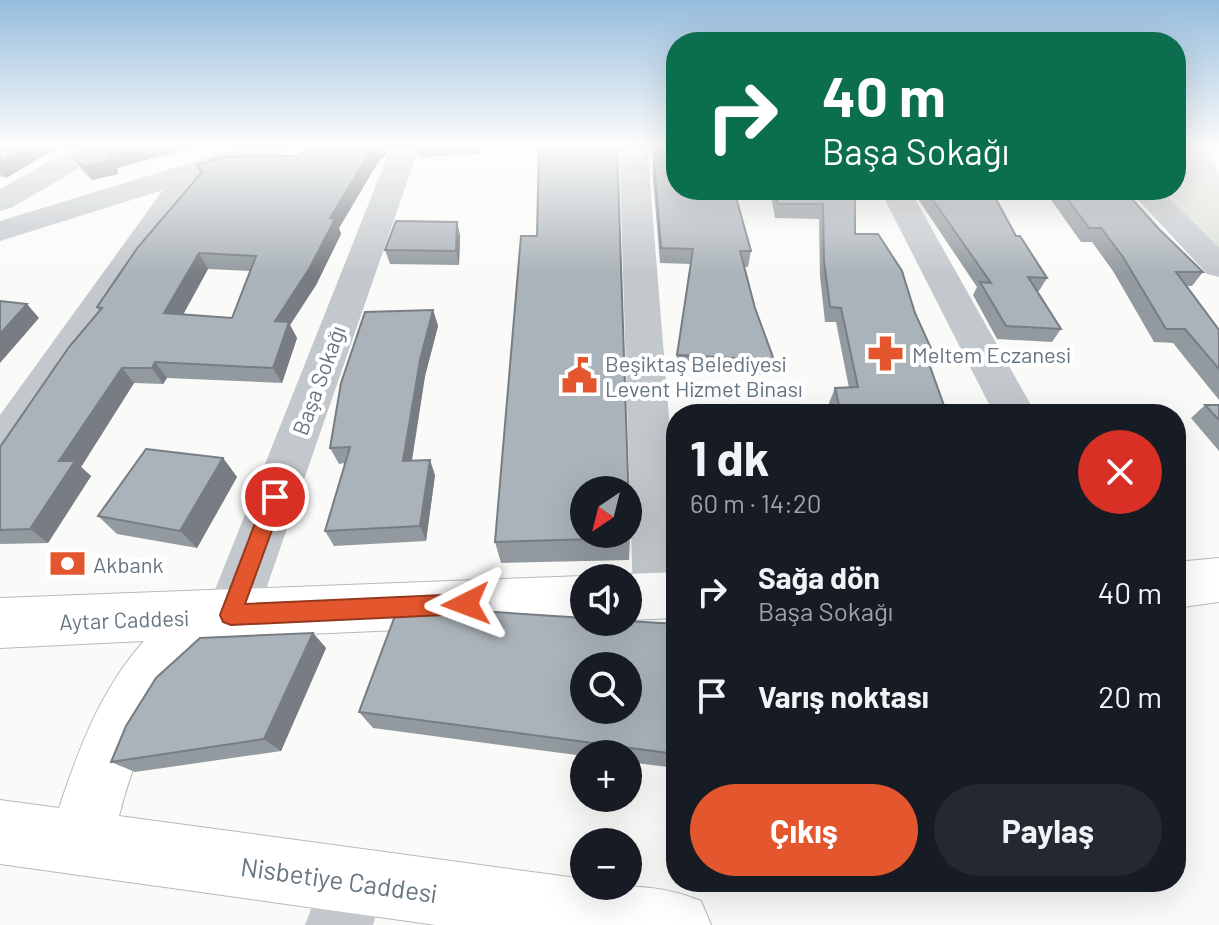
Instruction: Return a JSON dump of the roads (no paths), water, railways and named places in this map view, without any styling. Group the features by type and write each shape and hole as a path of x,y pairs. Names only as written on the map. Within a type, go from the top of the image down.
{"main road":[{"path":"1186,584 1219,580"},
{"name":"Aytar Caddesi","path":"0,623 570,600"},
{"path":"80,842 111,743 136,693 161,661 189,636 231,615"},
{"name":"Nisbetiye Caddesi","path":"0,832 80,842 346,904 516,902 646,924"}],"street":[{"path":"0,202 24,188"},
{"path":"0,231 139,188"},
{"path":"0,448 180,188"},
{"name":"Başa Sokağı","path":"231,615 390,188"},
{"path":"635,188 654,596"},
{"path":"900,200 1010,404"},
{"path":"1154,200 1219,267"}],"place":[{"name":"Meltem Eczanesi","path":"886,354"},
{"name":"Beşiktaş Belediyesi Levent Hizmet Binası","path":"579,376"},
{"name":"Akbank","path":"67,564"}]}
